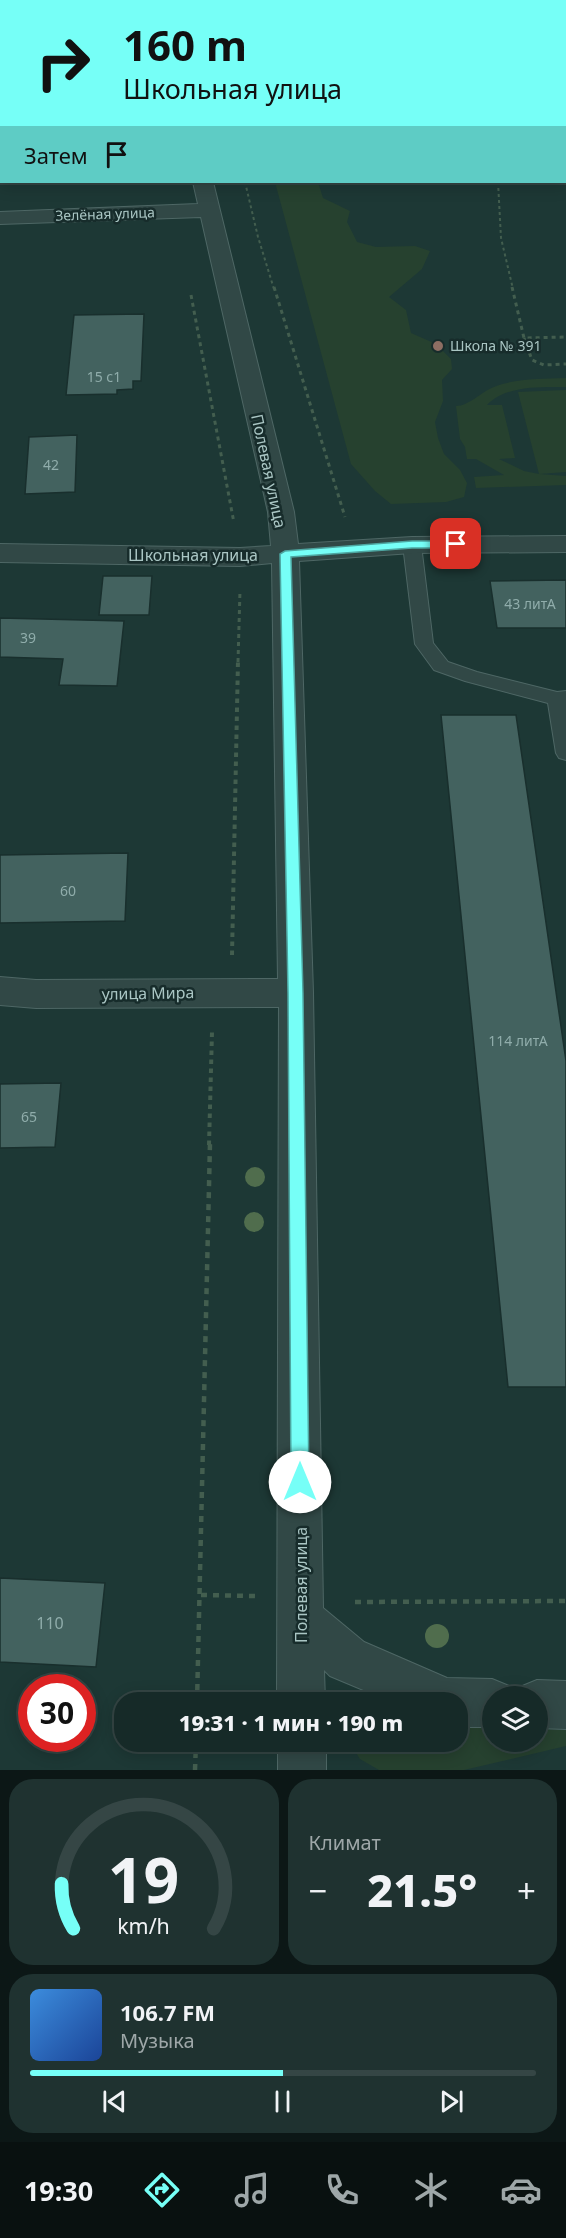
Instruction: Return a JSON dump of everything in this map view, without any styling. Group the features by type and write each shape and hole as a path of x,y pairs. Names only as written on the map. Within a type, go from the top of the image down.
{"street":[{"name":"Полевая улица","path":"203,183 281,512 285,554 296,993 283,1608 300,1692"},
{"name":"Зелёная улица","path":"0,218 209,210"},
{"name":"Школьная улица","path":"0,553 240,557 412,544 566,543"},
{"name":"улица Мира","path":"0,991 36,994 296,993"},
{"path":"283,1608 347,1659 423,1692"},
{"path":"548,1704 566,1705"},
{"path":"302,1752 302,1770"}],"lane":[{"path":"412,544 424,644 441,666 471,677 561,698 566,753"}],"path":[{"path":"244,183 258,237 355,548"},
{"path":"498,183 501,238 524,338 532,360 544,365 566,364"},
{"path":"190,290 240,557 232,963 212,1034 197,1692"},
{"path":"524,338 566,337"},
{"path":"201,1595 283,1608"},
{"path":"345,1602 566,1601"},
{"path":"195,1770 196,1752"}],"green space":[{"path":"275,183 318,183 323,198 350,211 347,222 357,242 376,247 415,246 430,251 422,269 389,297 406,310 411,333 436,344 451,359 452,369 442,380 443,401 435,422 444,454 460,470 467,483 464,497 446,502 391,504 375,491 351,464"},
{"path":"566,378 566,387 524,388 495,398 487,405 502,405 515,458 499,459 524,471 566,476 566,485 476,488 474,477 504,475 476,459 467,459 465,447 460,439 456,406 466,404 489,389 502,384"},
{"path":"566,390 566,472 539,474 518,392"},
{"path":"468,1727 482,1728 482,1752 540,1752 464,1770 379,1770 360,1759 355,1752 468,1752"},
{"path":"548,1729 566,1730 566,1746 548,1750"}],"building":[{"path":"144,314 141,381 133,381 133,389 117,390 117,394 66,395 74,315"},
{"path":"77,435 75,492 25,494 29,437"},
{"path":"103,576 152,576 149,615 99,615"},
{"path":"566,580 566,628 497,628 490,581"},
{"path":"0,618 124,621 117,686 59,685 63,659 0,657"},
{"path":"441,715 516,715 566,1061 566,1387 508,1387"},
{"path":"128,853 125,921 0,923 0,855"},
{"path":"61,1083 55,1147 0,1148 0,1084"},
{"path":"0,1578 105,1583 96,1667 0,1662"}],"place":[{"name":"Школа № 391","path":"438,346"}],"route":[{"path":"300,1482 296,993 285,554 412,544 456,544"}]}
